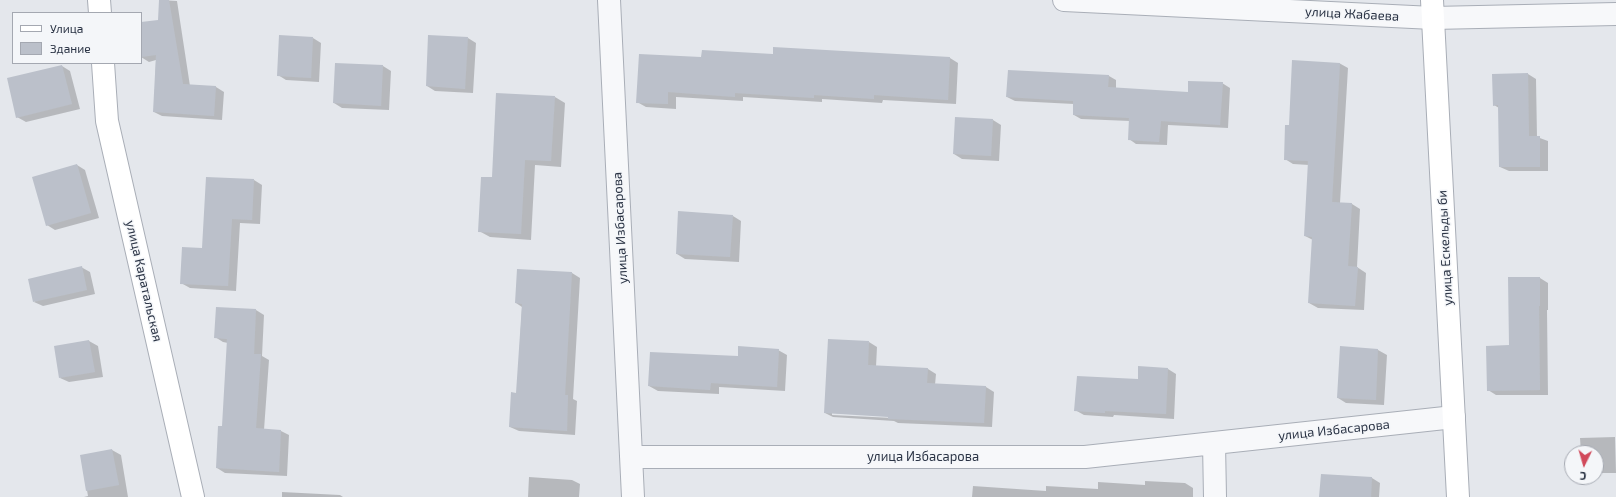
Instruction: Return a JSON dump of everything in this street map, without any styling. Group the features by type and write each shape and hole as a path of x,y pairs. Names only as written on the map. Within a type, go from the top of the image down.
{"street":[{"path":"99,0 100,12"},
{"name":"улица Избасарова","path":"609,0 633,497"},
{"name":"улица Жабаева","path":"1064,0 1616,14"},
{"name":"улица Ескельды би","path":"1432,9 1458,497"},
{"name":"улица Каратальская","path":"103,64 107,120 193,497"},
{"name":"улица Избасарова","path":"631,457 1085,457 1454,417"},
{"path":"1214,443 1214,497"}],"building":[{"path":"159,0 169,0 183,84 216,86 214,116 153,112 156,55 142,57 142,22 158,20"},
{"path":"279,35 313,37 311,78 277,76"},
{"path":"428,35 468,37 465,89 426,86"},
{"path":"773,47 950,57 948,100 874,95 874,99 814,95 814,98 735,93 735,97 668,92 668,104 636,103 639,54 701,57 702,50 773,54"},
{"path":"1292,60 1340,63 1332,202 1352,203 1348,266 1358,267 1355,306 1308,303 1312,237 1304,236 1308,161 1284,160 1285,125 1289,125"},
{"path":"335,63 383,65 381,106 333,103"},
{"path":"62,65 72,104 16,118 7,78"},
{"path":"1008,70 1109,75 1108,87 1188,92 1188,81 1223,82 1220,125 1161,121 1159,142 1128,140 1129,118 1073,115 1073,101 1006,97"},
{"path":"1528,73 1529,136 1540,136 1540,167 1499,167 1498,105 1493,106 1492,74"},
{"path":"496,93 555,96 551,161 525,160 521,234 478,232 481,177 492,177"},
{"path":"955,117 993,119 991,156 953,154"},
{"path":"77,164 91,213 46,226 32,177"},
{"path":"206,177 254,179 252,220 232,219 228,286 180,284 182,247 202,248"},
{"path":"678,211 733,215 730,257 676,254"},
{"path":"82,266 87,290 33,302 28,279"},
{"path":"517,269 572,272 565,395 568,395 567,431 509,427 511,392 516,393 522,304 515,303"},
{"path":"1508,277 1540,277 1540,390 1487,391 1486,346 1509,345"},
{"path":"216,307 256,309 254,354 261,354 256,428 281,430 279,472 216,468 218,426 222,426 227,339 214,338"},
{"path":"828,339 869,341 868,365 928,368 927,383 986,386 984,423 888,419 888,417 824,413"},
{"path":"89,340 95,372 59,378 54,346"},
{"path":"738,346 779,349 777,387 711,383 710,390 648,386 650,352 738,356"},
{"path":"1340,346 1378,349 1376,400 1337,398"},
{"path":"1138,366 1168,368 1166,414 1074,411 1077,376 1138,379"},
{"path":"112,449 119,485 86,491 80,455"},
{"path":"1321,474 1372,477 1371,497 1319,497"}]}
